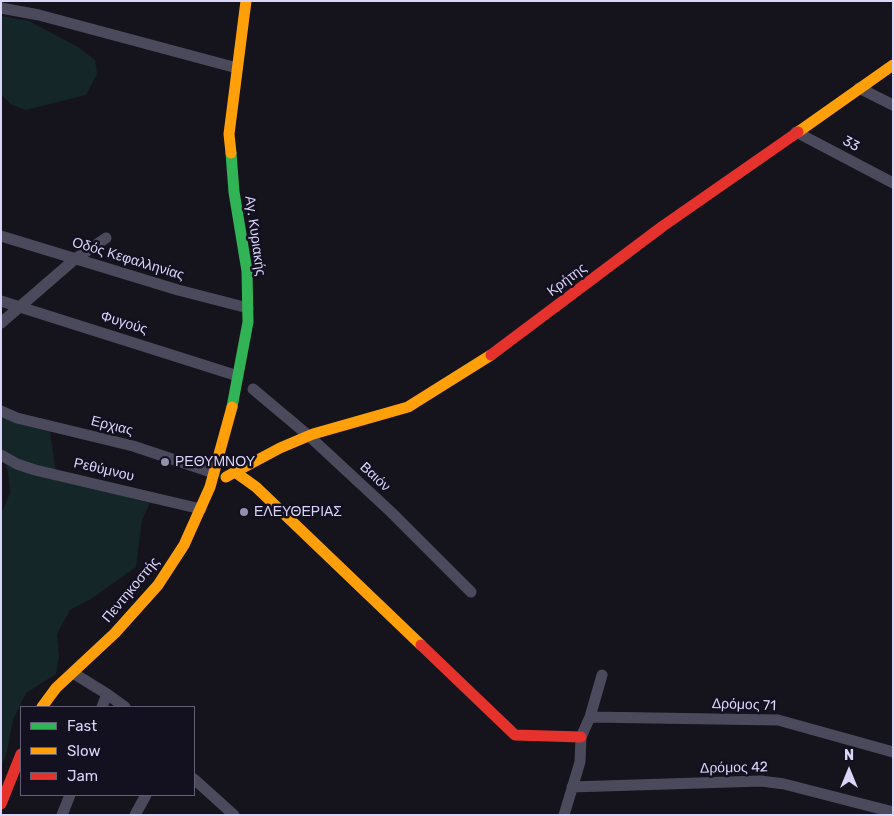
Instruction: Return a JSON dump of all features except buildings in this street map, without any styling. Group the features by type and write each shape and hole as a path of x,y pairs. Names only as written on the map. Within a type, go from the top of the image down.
{"street":[{"name":"Αγ. Κυριακής","path":"214,473 231,413 246,343 248,308 244,252 236,207 230,150 230,127 246,1"},
{"path":"1,8 39,15 236,68"},
{"name":"Κρήτης","path":"210,487 280,448 309,436 408,407 446,386 504,346 663,226 893,65"},
{"path":"860,88 893,105"},
{"name":"33","path":"796,132 893,183"},
{"name":"Οδός Κεφαλληνίας","path":"1,236 248,308"},
{"path":"1,323 75,259 106,238"},
{"name":"Φυγούς","path":"1,301 238,376"},
{"name":"Βαιόν","path":"253,389 309,436 391,512 471,592"},
{"name":"Ερχιας","path":"1,411 17,418 133,446 214,473"},
{"name":"Ρεθύμνου","path":"2,456 35,470 201,509"},
{"path":"235,472 256,487 515,735 581,737"},
{"name":"Πεντηκοστής","path":"43,706 56,688 115,633 158,585 184,545 201,509 214,473"},
{"path":"73,673 124,706"},
{"path":"564,815 580,762 581,737 590,717 602,675"},
{"path":"102,706 107,694"},
{"name":"Δρόμος 71","path":"590,717 778,720 893,752"},
{"path":"1,804 20,756"},
{"path":"195,780 231,814"},
{"name":"Δρόμος 42","path":"572,788 761,781 784,784 893,812"},
{"path":"62,815 70,796"},
{"path":"135,815 145,796"}],"shaded area":[{"path":"1,16 29,21 78,47 95,60 97,74 86,95 26,110 10,104 1,94"},
{"path":"1,416 50,432 57,479 150,503 142,520 136,567 91,599 70,610 57,634 59,657 56,674 26,693 13,720 7,751 1,768 1,514 10,493 8,471 1,453"}],"traffic: fast":[{"path":"231,153 234,192 247,271 248,322 232,407"}],"traffic: slow":[{"path":"231,153 229,134 246,1"},
{"path":"798,132 893,65"},
{"path":"235,472 280,448 313,434 408,407 491,355"},
{"path":"43,706 56,688 115,633 158,585 184,545 210,487 232,407"},
{"path":"226,477 235,472 256,487 421,645"}],"traffic: jam":[{"path":"491,355 663,226 798,132"},
{"path":"421,645 515,735 581,737"},
{"path":"1,804 20,756"}],"place":[{"name":"ΡΕΘΥΜΝΟΥ","path":"165,462"},
{"name":"ΕΛΕΥΘΕΡΙΑΣ","path":"244,512"}]}
